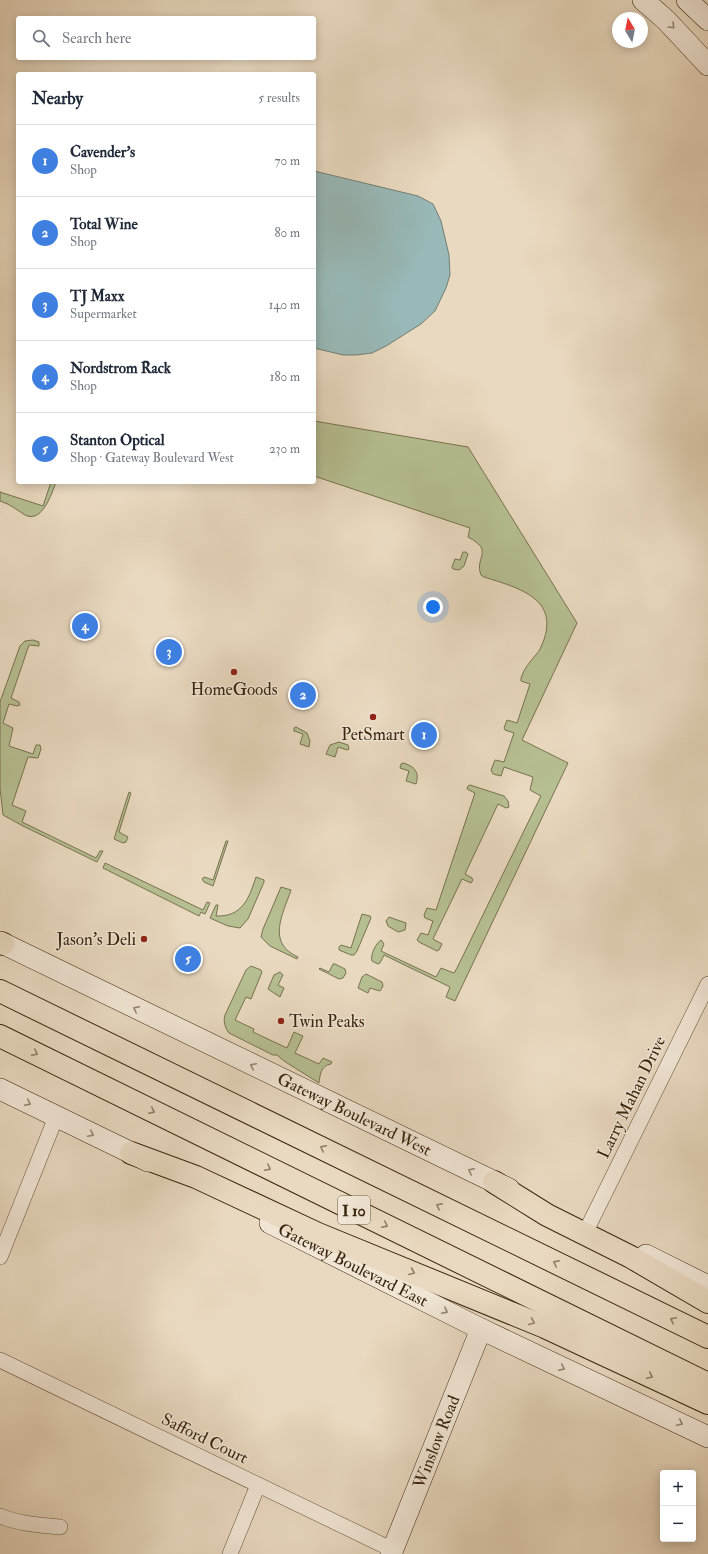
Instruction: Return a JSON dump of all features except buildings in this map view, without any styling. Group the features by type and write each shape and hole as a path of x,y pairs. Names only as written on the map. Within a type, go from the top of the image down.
{"highway":[{"name":"I 10","path":"0,991 708,1337"},
{"name":"I 10","path":"0,1036 708,1384"},
{"path":"131,1153 196,1177 318,1234 545,1328 708,1403"},
{"path":"494,1182 547,1214 631,1257 708,1302"}],"main road":[{"path":"643,0 666,20 708,65"},
{"path":"687,0 708,20"},
{"name":"Gateway Boulevard West","path":"1,943 708,1286"},
{"name":"Gateway Boulevard East","path":"0,1089 131,1153 481,1329 708,1437"},
{"name":"Winslow Road","path":"392,1552 481,1329"}],"street":[{"name":"Larry Mahan Drive","path":"588,1227 708,984"},
{"path":"0,1257 56,1116"},
{"name":"Safford Court","path":"0,1360 258,1485 392,1552"},
{"path":"230,1554 258,1485"},
{"path":"0,1516 8,1520 60,1527"}],"green space":[{"path":"316,421 468,447 577,623 522,740 568,763 455,1001 446,997 450,987 384,955 378,964 372,961 372,956 375,946 381,940 384,944 381,951 436,977 441,968 454,973 541,796 530,790 533,777 504,767 501,776 493,774 491,770 495,760 504,762 514,733 505,730 504,728 507,720 517,723 530,684 521,681 521,678 531,660 541,647 546,631 546,617 542,607 534,598 523,591 481,575 480,563 482,550 476,542 468,537 470,528 316,477"},
{"path":"50,484 55,484 45,506 36,515 31,517 0,501 0,492 43,506"},
{"path":"463,552 468,554 464,566 459,570 453,569 452,567 455,559 460,560"},
{"path":"33,640 39,642 39,646 29,645 11,698 19,702 20,705 17,706 9,704 3,723 13,728 9,746 33,754 36,745 40,745 41,749 38,758 28,757 12,805 26,811 22,822 96,858 100,851 103,851 97,862 3,815 0,788 0,702 20,646 25,641"},
{"path":"296,727 307,733 310,741 309,747 300,744 303,734 294,731 294,728"},
{"path":"339,742 348,745 349,749 347,750 338,747 335,757 326,754 330,745"},
{"path":"403,763 413,768 417,773 416,784 406,781 409,771 400,768 401,764"},
{"path":"470,785 504,796 508,801 509,807 506,808 498,804 465,874 473,880 471,883 462,879 433,939 442,944 437,951 417,940 421,933 428,935 433,921 425,918 424,915 427,908 436,910 475,793 467,789"},
{"path":"129,792 131,793 119,832 128,837 126,842 123,843 114,839"},
{"path":"226,841 228,841 213,886 204,882 202,879 204,877 213,880"},
{"path":"105,863 203,910 207,902 210,903 205,914 201,912 199,916 103,868"},
{"path":"256,877 264,880 264,882 248,919 240,928 228,926 210,918 216,905 218,905 216,916 225,916 238,910 247,899"},
{"path":"281,887 291,890 281,918 280,936 282,944 288,951 298,957 297,959 270,946 261,937"},
{"path":"362,914 370,916 371,918 357,951 354,955 351,955 339,950 341,945 351,948"},
{"path":"389,917 406,923 405,930 398,932 388,926 386,921"},
{"path":"333,964 345,969 346,973 343,978 339,979 319,969 320,968 329,972"},
{"path":"251,966 261,970 262,972 251,999 246,997 235,1020 254,1029 253,1032 287,1048 294,1032 303,1036 295,1053 319,1064 323,1058 332,1062 323,1068 319,1083 277,1055 273,1055 229,1033 225,1027 224,1017 246,970"},
{"path":"280,972 283,975 278,985 284,988 280,997 268,989 274,975"},
{"path":"366,974 382,982 383,986 380,991 370,988 368,993 358,988 362,977"}],"water":[{"path":"316,171 418,196 433,204 441,221 449,255 450,275 446,288 435,311 421,324 372,353 343,355 316,348"}],"place":[{"name":"Nordstrom Rack","path":"85,626"},
{"name":"TJ Maxx","path":"169,652"},
{"name":"HomeGoods","path":"234,672"},
{"name":"Total Wine","path":"303,695"},
{"name":"PetSmart","path":"373,717"},
{"name":"Cavender's","path":"424,735"},
{"name":"Jason's Deli","path":"144,939"},
{"name":"Stanton Optical","path":"188,959"},
{"name":"Twin Peaks","path":"281,1021"}]}
